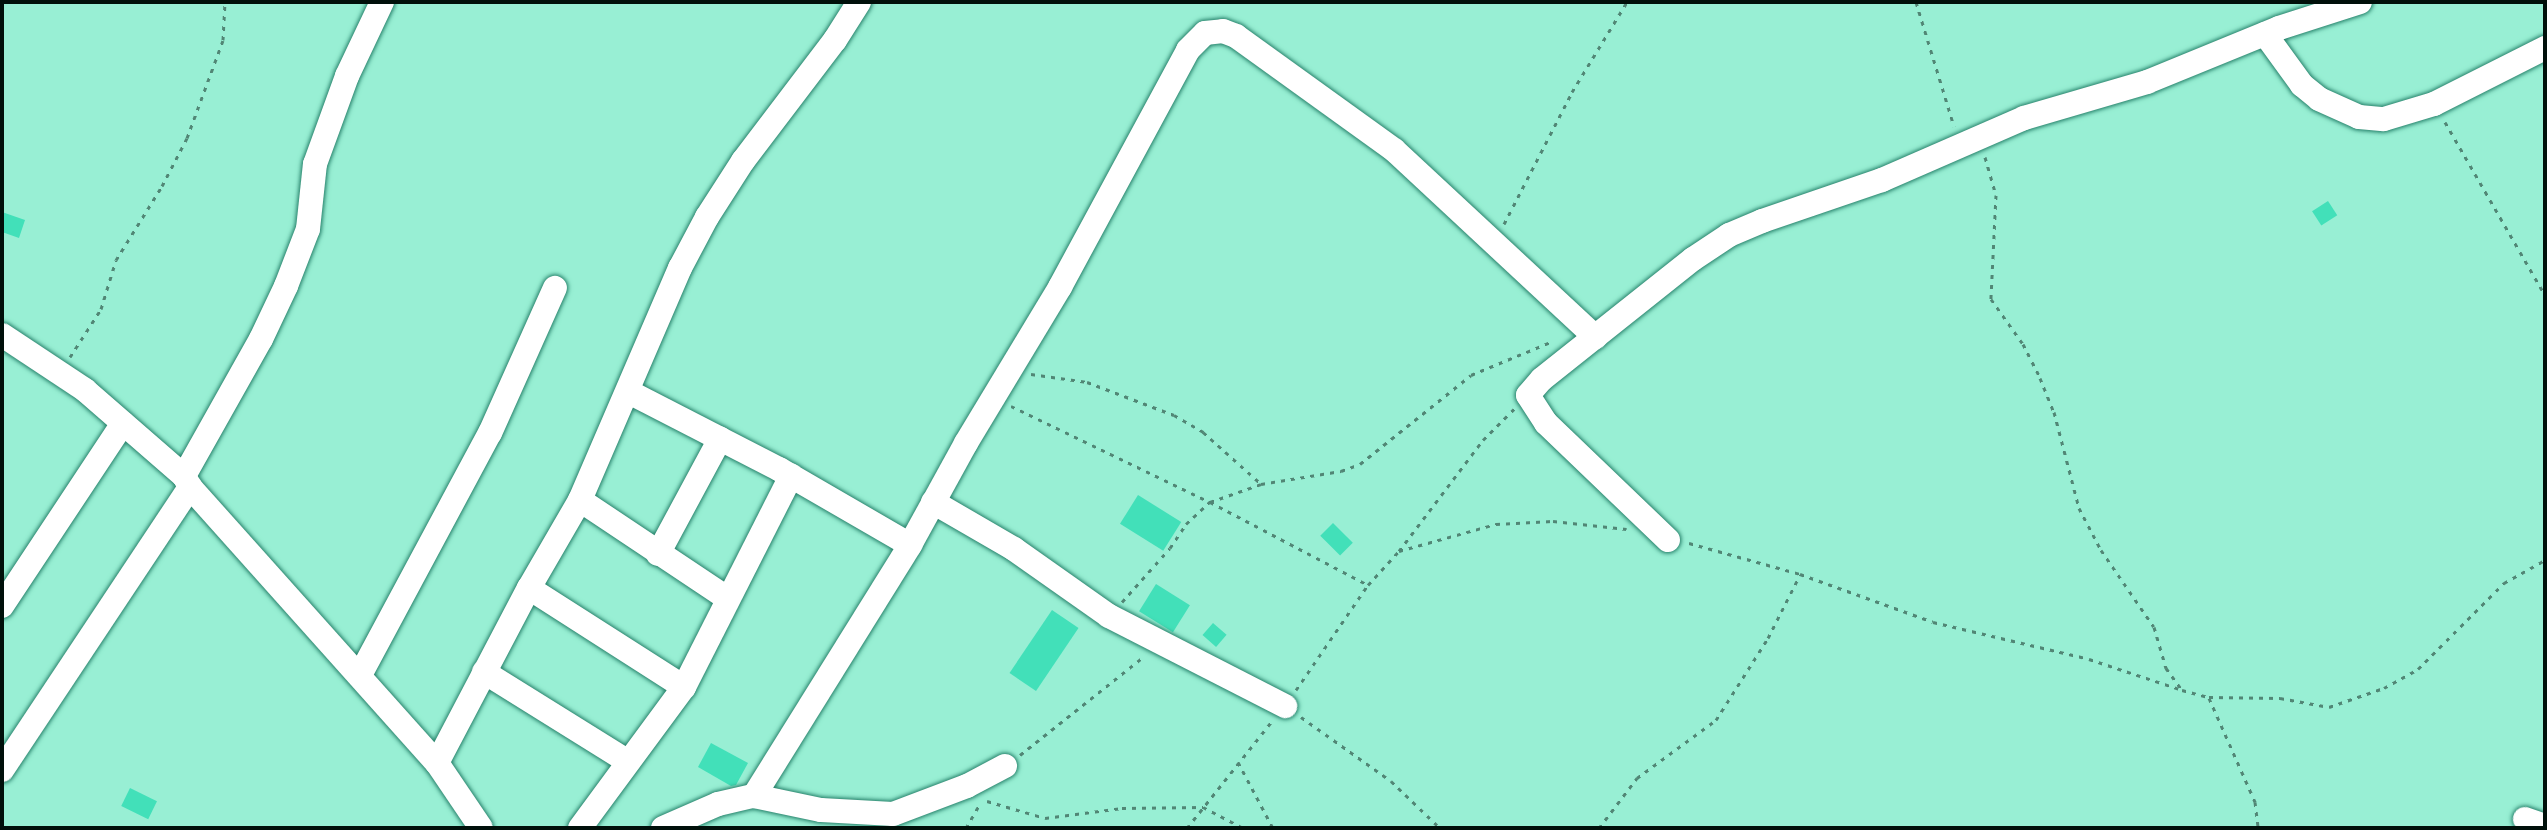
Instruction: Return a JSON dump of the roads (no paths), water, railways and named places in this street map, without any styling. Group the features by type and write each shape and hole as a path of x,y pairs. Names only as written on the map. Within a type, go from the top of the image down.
{"street":[{"path":"2,770 187,481 254,352 286,286 308,229 315,164 347,76 382,2"},
{"path":"437,763 529,588 580,500 680,268 707,217 743,161 835,40 859,2"},
{"path":"1668,540 1546,423 1528,395 1591,333 1729,235 1972,144 2024,118 2147,82 2265,34 2360,2"},
{"path":"754,796 910,545 994,397 1011,373 1188,50 1205,33 1223,31 1236,36 1394,150 1591,333"},
{"path":"2265,34 2302,85 2338,110 2359,117 2384,119 2434,104 2545,48"},
{"path":"360,675 490,433 555,288"},
{"path":"2,335 58,372 123,423 187,481 437,763 481,828"},
{"path":"629,392 791,476 910,545"},
{"path":"2,606 123,423"},
{"path":"658,554 720,439"},
{"path":"580,828 684,687 791,476"},
{"path":"580,500 727,598"},
{"path":"933,502 1014,549 1109,616 1285,706"},
{"path":"529,588 684,687"},
{"path":"484,672 627,761"},
{"path":"663,828 718,804 754,796 821,810 893,814 917,807 1005,766"}]}
